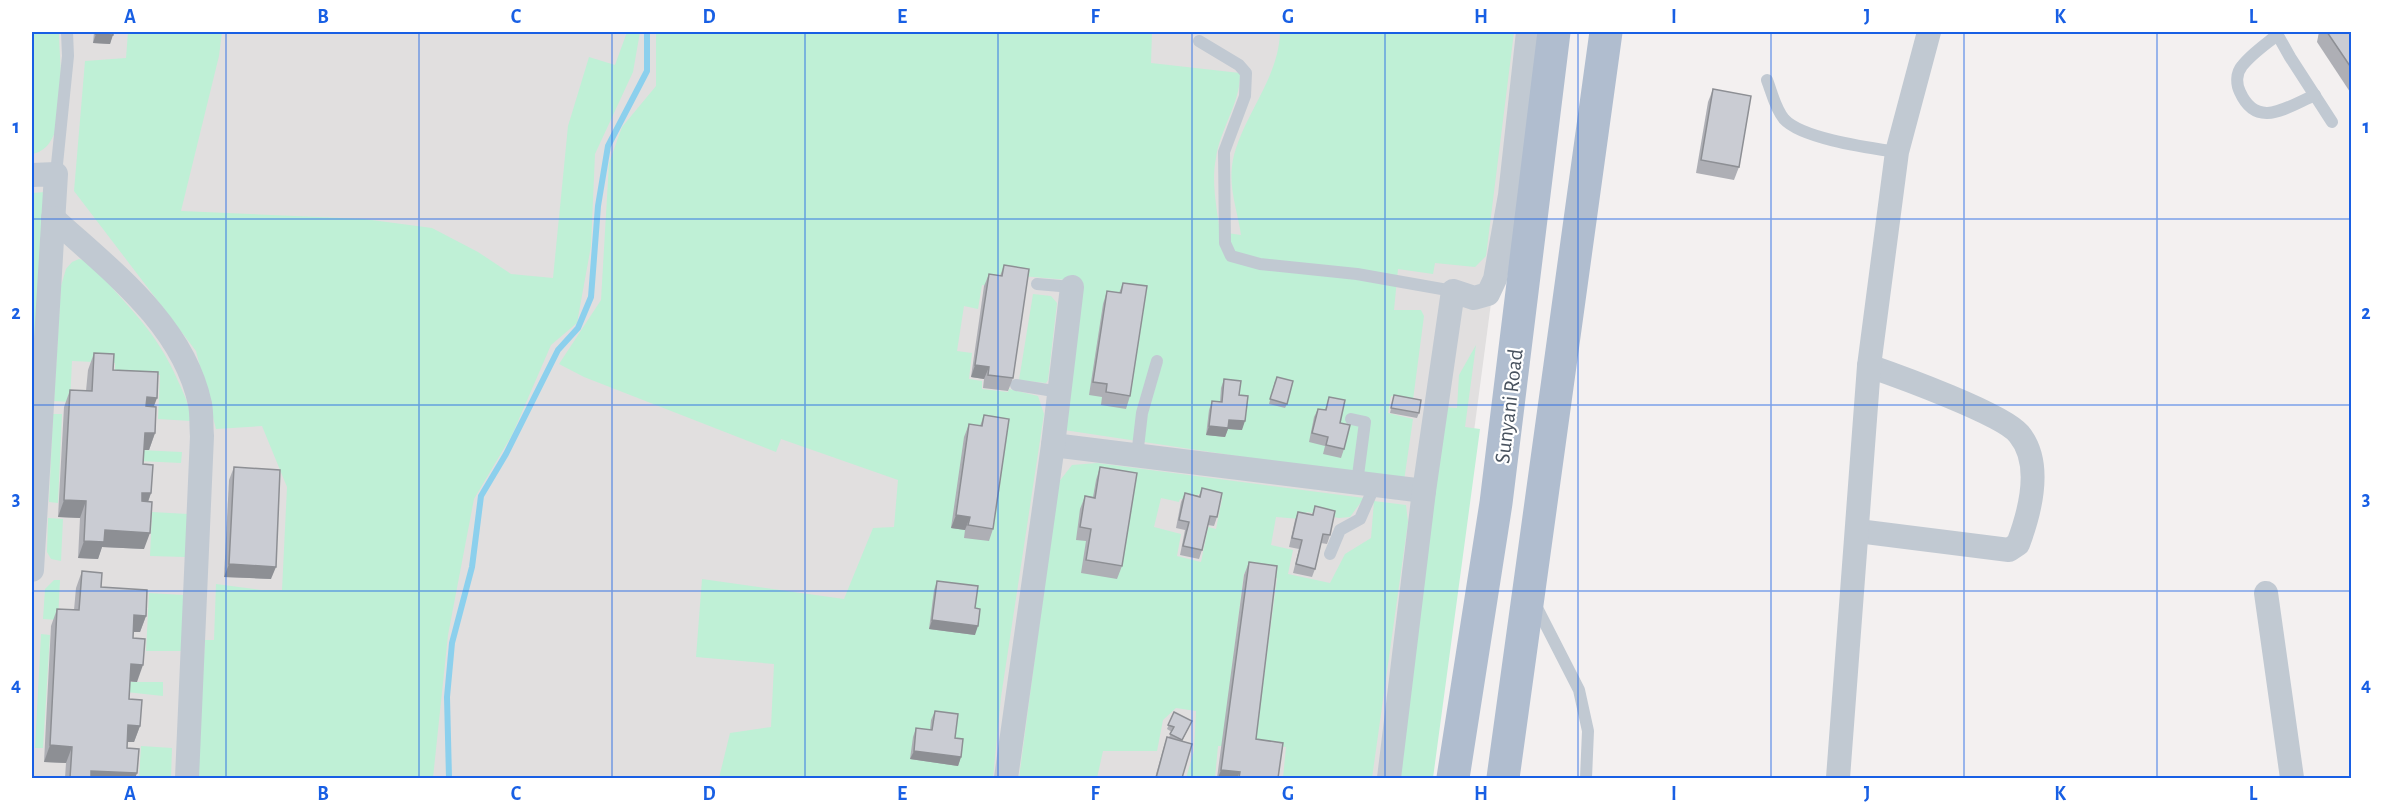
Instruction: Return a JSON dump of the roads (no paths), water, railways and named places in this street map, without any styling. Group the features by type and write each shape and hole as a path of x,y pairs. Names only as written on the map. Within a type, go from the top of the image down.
{"main road":[{"name":"Sunyani Road","path":"1453,778 1496,502 1554,32"},
{"path":"1503,778 1606,32"}],"street":[{"path":"1389,778 1424,491 1453,291 1474,298 1488,294 1495,279 1510,195 1528,32"},
{"path":"1838,778 1869,366 1897,152 1929,32"},
{"path":"32,175 56,174 32,570"},
{"path":"54,218 132,290 163,327 186,365 200,404 202,436 187,778"},
{"path":"1006,778 1053,446 1072,287"},
{"path":"1858,531 2009,550 2018,544 2031,495 2031,460 2019,433 1990,415 1916,382 1869,366"},
{"path":"1053,446 1424,491"},
{"path":"2266,593 2292,778"}],"lane":[{"path":"56,174 68,57 67,32"},
{"path":"2315,95 2265,114 2251,110 2244,101 2237,81 2241,66 2277,33 2332,122"},
{"path":"1199,41 1239,65 1246,73 1245,96 1224,152 1225,243 1231,256 1260,264 1357,274 1453,291"},
{"path":"1767,80 1778,110 1786,122 1848,145 1897,152"},
{"path":"1037,284 1072,287"},
{"path":"1137,456 1143,413 1157,361"},
{"path":"1016,385 1060,392"},
{"path":"1330,554 1340,530 1360,519 1366,484 1365,422 1351,419"},
{"path":"1530,593 1579,690 1588,731 1586,778"}],"waterway":[{"path":"449,778 447,697 452,643 472,567 481,496 506,454 558,350 578,328 591,297 598,206 608,146 647,71 647,32"}]}
